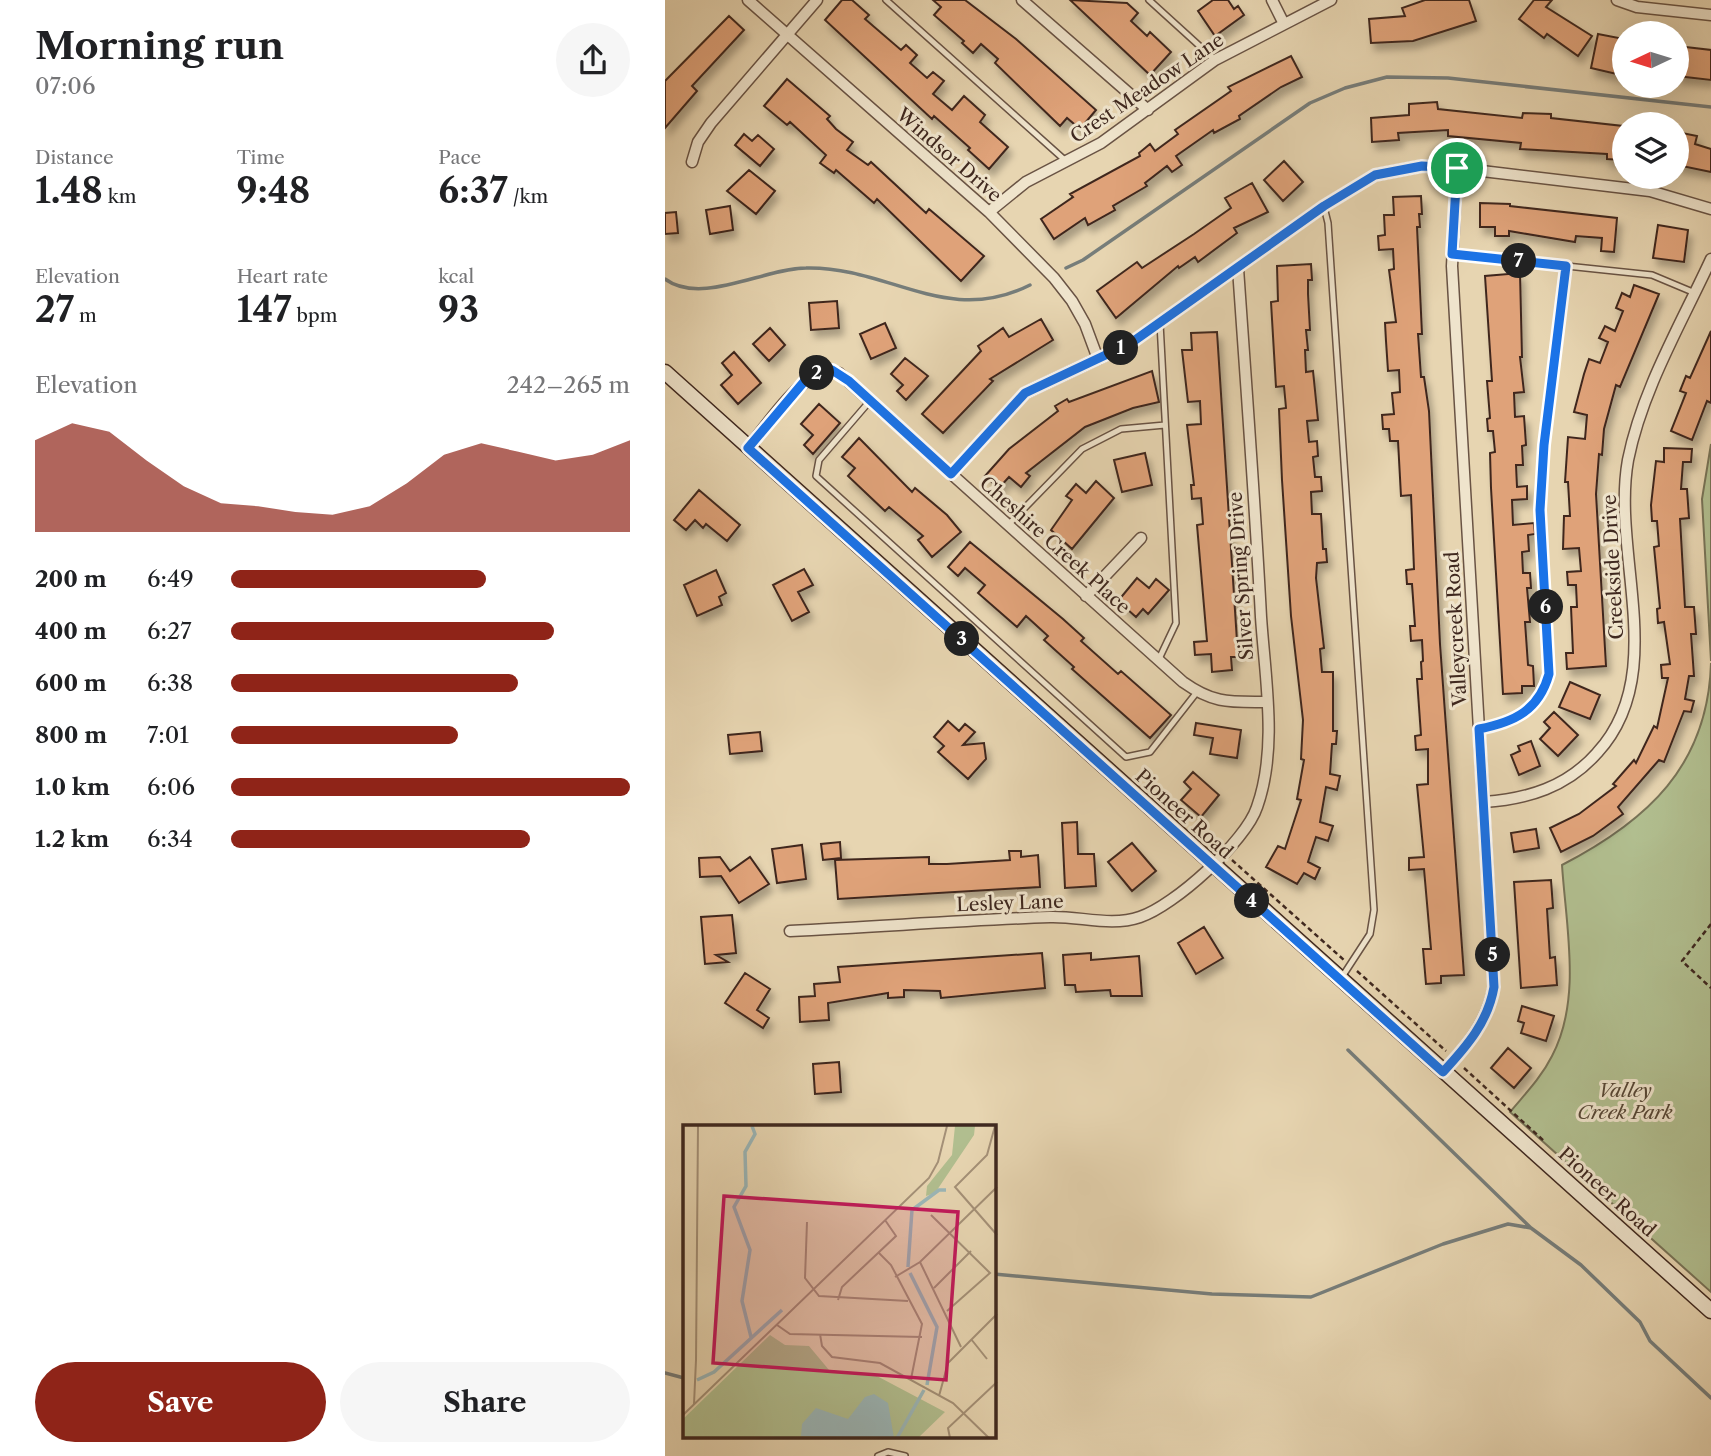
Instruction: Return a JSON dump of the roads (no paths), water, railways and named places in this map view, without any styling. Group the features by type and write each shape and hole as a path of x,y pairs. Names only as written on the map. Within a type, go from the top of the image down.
{"main road":[{"name":"Pioneer Road","path":"665,372 1711,1311"}],"street":[{"name":"Windsor Drive","path":"748,0 989,212 1072,300 1098,359"},
{"path":"692,162 698,142 711,122 817,0"},
{"path":"1022,0 1148,110"},
{"path":"1272,0 1283,22"},
{"name":"Crest Meadow Lane","path":"989,212 1026,182 1101,143 1215,60 1315,4 1331,0"},
{"path":"1617,0 1637,7 1711,15"},
{"path":"951,474 1025,393 1131,343 1324,206 1375,175 1422,166 1457,168 1650,191 1711,209"},
{"name":"Valleycreek Road","path":"1443,1072 1468,1044 1490,1010 1494,987 1452,254 1457,168"},
{"name":"Creekside Drive","path":"1484,802 1519,799 1558,785 1588,764 1609,740 1622,717 1635,661 1625,498 1628,462 1639,417 1711,259"},
{"name":"Silver Spring Drive","path":"1211,864 1232,848 1257,809 1267,759 1266,702 1238,268"},
{"name":"Cheshire Creek Place","path":"748,448 808,377 832,370 839,373 1086,596 1197,692 1221,702 1266,702"},
{"path":"1086,596 1141,538"},
{"name":"Lesley Lane","path":"790,932 1054,916 1112,921 1138,918 1164,906 1211,864"}],"lane":[{"path":"886,0 1067,162"},
{"path":"1149,0 1215,60"},
{"path":"1324,206 1328,223 1374,910 1370,934 1340,980"},
{"path":"1452,254 1652,275 1695,293"},
{"path":"1479,729 1506,724 1524,715 1544,691 1549,674 1540,510 1544,445 1566,266"},
{"path":"1159,661 1176,623 1160,323"},
{"path":"870,400 819,460 816,476 1126,757 1150,752 1197,692"},
{"path":"1007,525 1083,449 1121,429 1165,425"},
{"path":"878,1456 888,1452 905,1456"}],"waterway":[{"path":"1066,268 1083,260 1310,103 1345,88 1387,77 1448,78 1711,107"},
{"path":"665,279 696,289 734,284 790,270 836,270 944,298 972,300 1000,296 1030,285"},
{"path":"1348,1050 1531,1228 1581,1265 1640,1322 1650,1341 1711,1398"},
{"path":"996,1274 1212,1294 1311,1297 1443,1244 1508,1224 1531,1228"},
{"path":"665,1373 683,1378"}],"park label":[{"name":"Valley Creek Park","path":"1625,1101"}]}
